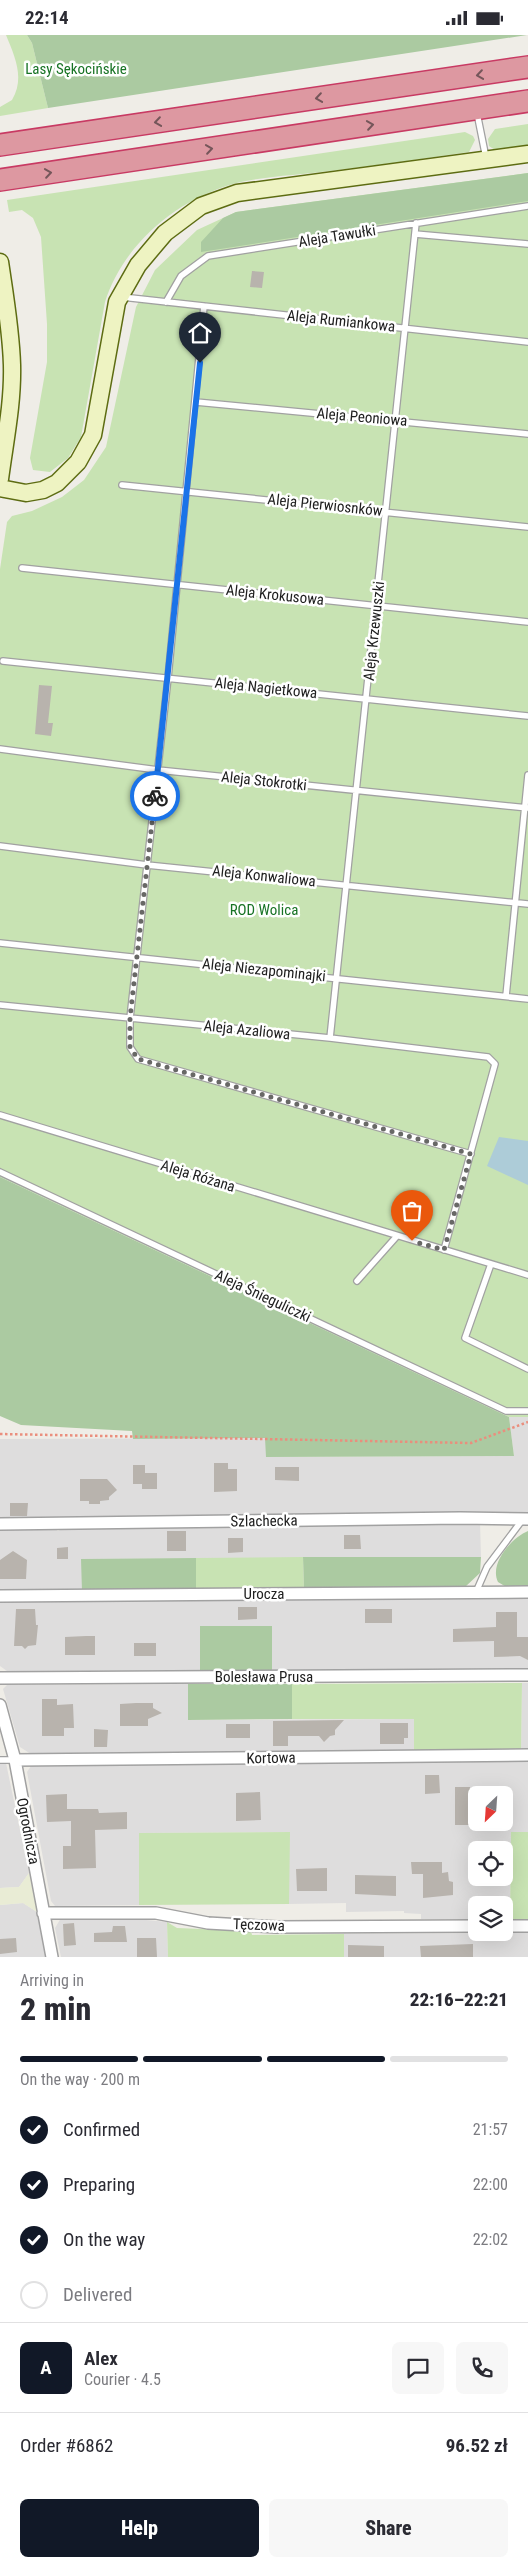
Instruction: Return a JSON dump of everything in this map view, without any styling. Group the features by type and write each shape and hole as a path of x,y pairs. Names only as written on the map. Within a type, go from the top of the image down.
{"highway":[{"path":"0,145 528,67"},
{"path":"0,180 528,101"}],"street":[{"path":"0,488 26,493 43,489 57,483 78,462 93,435 117,302 138,265 165,233 201,206 237,193 528,154"},
{"path":"0,262 10,331 12,366 10,402 0,479"},
{"name":"Szlachecka","path":"0,1524 460,1518 526,1519"},
{"name":"Urocza","path":"0,1597 528,1592"},
{"name":"Bolesława Prusa","path":"0,1678 528,1675"},
{"name":"Ogrodnicza","path":"0,1705 15,1760 52,1957"},
{"name":"Kortowa","path":"15,1760 528,1755"},
{"name":"Tęczowa","path":"43,1913 156,1913 208,1923 277,1927 468,1926"},
{"path":"513,1926 528,1926"}],"lane":[{"path":"476,109 486,160"},
{"name":"Aleja Tawułki","path":"166,302 181,276 208,256 528,206"},
{"name":"Aleja Krzewuszki","path":"330,1038 416,223"},
{"path":"415,233 528,244"},
{"name":"Aleja Rumiankowa","path":"120,296 528,342"},
{"path":"204,306 168,678 130,1018 130,1047 138,1059 471,1154 444,1250"},
{"name":"Aleja Peoniowa","path":"196,402 528,434"},
{"name":"Aleja Pierwiosnków","path":"122,485 528,527"},
{"name":"Aleja Krokusowa","path":"22,568 528,622"},
{"name":"Aleja Nagietkowa","path":"3,661 528,716"},
{"name":"Aleja Stokrotki","path":"0,749 158,770 526,808"},
{"path":"506,997 528,775"},
{"name":"Aleja Konwaliowa","path":"0,846 147,865 528,904"},
{"name":"Aleja Niezapominajki","path":"0,943 337,977 528,999"},
{"name":"Aleja Azaliowa","path":"0,1005 330,1038 488,1057 495,1064 471,1154"},
{"name":"Aleja Różana","path":"0,1115 528,1275"},
{"name":"Aleja Śnieguliczki","path":"0,1173 506,1411 528,1411"},
{"path":"357,1281 397,1236"},
{"path":"491,1264 465,1338 528,1369"},
{"path":"476,1593 487,1567 526,1519"},
{"path":"0,1760 15,1760"}],"path":[{"path":"0,1434 471,1443 528,1422"}],"shaded area":[{"path":"509,1417 528,1417 528,1513 0,1519 0,1439 266,1438 266,1457 514,1456"},
{"path":"480,1522 481,1557 82,1559 82,1591 0,1592 0,1528 52,1527 58,1531 66,1527"},
{"path":"528,1598 528,1670 272,1670 271,1626 200,1626 200,1671 7,1671 0,1666 0,1601"},
{"path":"522,1683 528,1683 528,1752 521,1752"},
{"path":"188,1684 188,1720 414,1719 414,1752 189,1752 34,1756 20,1747 3,1689 7,1685"},
{"path":"528,1760 528,1832 511,1832 511,1841 468,1841 468,1886 510,1886 510,1896 468,1896 468,1919 421,1919 421,1914 404,1913 404,1911 346,1912 346,1903 289,1904 289,1832 139,1833 139,1905 55,1906 51,1901 27,1772 33,1763"},
{"path":"0,1763 6,1763 29,1873 19,1887 0,1888"},
{"path":"23,1903 37,1912 47,1957 0,1957 0,1905"},
{"path":"61,1918 126,1918 167,1922 168,1957 61,1957 55,1928"},
{"path":"468,1933 468,1941 513,1941 513,1933 528,1933 528,1957 344,1957 344,1934"}],"green space":[{"path":"6,35 27,35 32,43 48,108 0,116 0,107 12,100 18,84 17,67"},
{"name":"Lasy Sękocińskie","path":"27,35 527,35 48,108 32,43"},
{"path":"528,124 528,148 498,152 489,146 488,139 495,129"},
{"path":"465,132 473,136 475,140 469,152 245,181 212,191 172,213 138,244 113,281 105,302 81,437 68,458 50,472 33,470 30,458 47,362 47,324 41,237 33,218 22,210 9,212 7,200"},
{"name":"ROD Wolica","path":"528,173 528,1417 509,1417 0,1177 0,569 7,522 12,516 32,511 62,497 84,480 106,447 136,307 155,270 197,230 236,212"},
{"path":"528,173 528,201 201,252 201,242 223,218 236,212"},
{"path":"0,1177 509,1417 514,1456 266,1457 265,1438 133,1439 132,1431 21,1425 0,1416"},
{"path":"528,1531 528,1588 508,1588 498,1582 496,1567 503,1552 509,1545 521,1534"},
{"path":"303,1557 304,1589 196,1591 196,1558"},
{"path":"303,1557 481,1557 480,1573 465,1587 304,1589"},
{"path":"196,1558 196,1591 82,1591 81,1559"},
{"path":"200,1626 272,1626 272,1670 200,1671"},
{"path":"522,1683 521,1752 414,1752 414,1719 292,1719 292,1684"},
{"path":"188,1684 292,1684 292,1719 188,1720"},
{"path":"290,1832 289,1904 139,1905 139,1833"},
{"path":"511,1832 528,1832 528,1919 513,1919 513,1896 510,1896 510,1886 513,1886 513,1841 511,1841"},
{"path":"29,1873 37,1912 23,1903 0,1905 0,1888 19,1887"},
{"path":"167,1922 177,1928 251,1931 252,1935 344,1934 344,1957 168,1957"}],"water":[{"path":"499,1137 528,1141 528,1185 487,1166"}],"building":[{"path":"252,271 264,272 262,288 250,287"},
{"path":"39,685 52,686 48,723 53,723 51,736 35,734"},
{"path":"214,1463 228,1463 228,1469 237,1469 237,1491 214,1492"},
{"path":"133,1465 145,1465 145,1473 157,1473 157,1489 142,1489 142,1484 133,1484"},
{"path":"275,1467 299,1467 299,1481 275,1480"},
{"path":"80,1479 107,1479 117,1490 109,1497 109,1500 100,1501 100,1504 89,1504 89,1501 80,1501"},
{"path":"10,1503 28,1503 27,1516 10,1516"},
{"path":"167,1531 186,1531 186,1551 167,1551"},
{"path":"344,1535 360,1535 361,1549 344,1549"},
{"path":"228,1538 243,1538 243,1552 228,1553"},
{"path":"68,1547 68,1559 57,1559 57,1548"},
{"path":"13,1551 27,1560 26,1579 0,1579 0,1560"},
{"path":"238,1607 257,1607 257,1619 238,1620"},
{"path":"16,1609 35,1609 36,1625 38,1625 36,1645 28,1646 25,1649 22,1646 14,1646"},
{"path":"365,1609 392,1609 392,1623 365,1623"},
{"path":"496,1612 517,1612 517,1637 528,1637 528,1660 520,1656 494,1657 494,1641 453,1642 453,1629 496,1627"},
{"path":"95,1636 95,1655 65,1655 65,1637"},
{"path":"134,1643 156,1643 156,1656 134,1656"},
{"path":"42,1699 57,1699 57,1705 73,1704 74,1728 64,1728 64,1736 42,1736"},
{"path":"153,1703 153,1708 162,1713 148,1719 148,1726 120,1726 120,1704"},
{"path":"344,1720 335,1730 335,1735 330,1736 324,1742 319,1736 288,1736 288,1746 273,1746 273,1721"},
{"path":"380,1723 408,1723 408,1738 404,1738 404,1744 380,1744"},
{"path":"226,1724 250,1724 250,1738 226,1738"},
{"path":"94,1729 108,1730 107,1747 94,1747"},
{"path":"425,1775 439,1775 440,1793 425,1794"},
{"path":"455,1787 468,1787 468,1825 455,1825"},
{"path":"260,1792 261,1820 236,1821 236,1793"},
{"path":"67,1794 67,1809 98,1809 99,1813 127,1812 127,1829 95,1830 96,1868 63,1869 63,1846 71,1846 71,1821 47,1822 46,1795"},
{"path":"411,1862 442,1862 442,1873 448,1872 449,1881 453,1882 453,1895 423,1898 423,1874 412,1874"},
{"path":"327,1868 327,1891 297,1891 296,1869"},
{"path":"355,1875 396,1876 396,1896 355,1894"},
{"path":"74,1923 76,1945 64,1946 63,1924"},
{"path":"113,1926 125,1926 127,1942 94,1942 94,1933 112,1932"},
{"path":"16,1938 17,1952 0,1954 0,1939"},
{"path":"137,1938 156,1938 157,1957 137,1957"},
{"path":"473,1944 473,1957 421,1957 420,1946"},
{"path":"348,1945 384,1946 384,1957 348,1957"}],"way so far":[{"path":"155,796 130,1018 130,1047 138,1059 471,1154 444,1250 412,1241"}],"route":[{"path":"155,796 200,363"}]}
